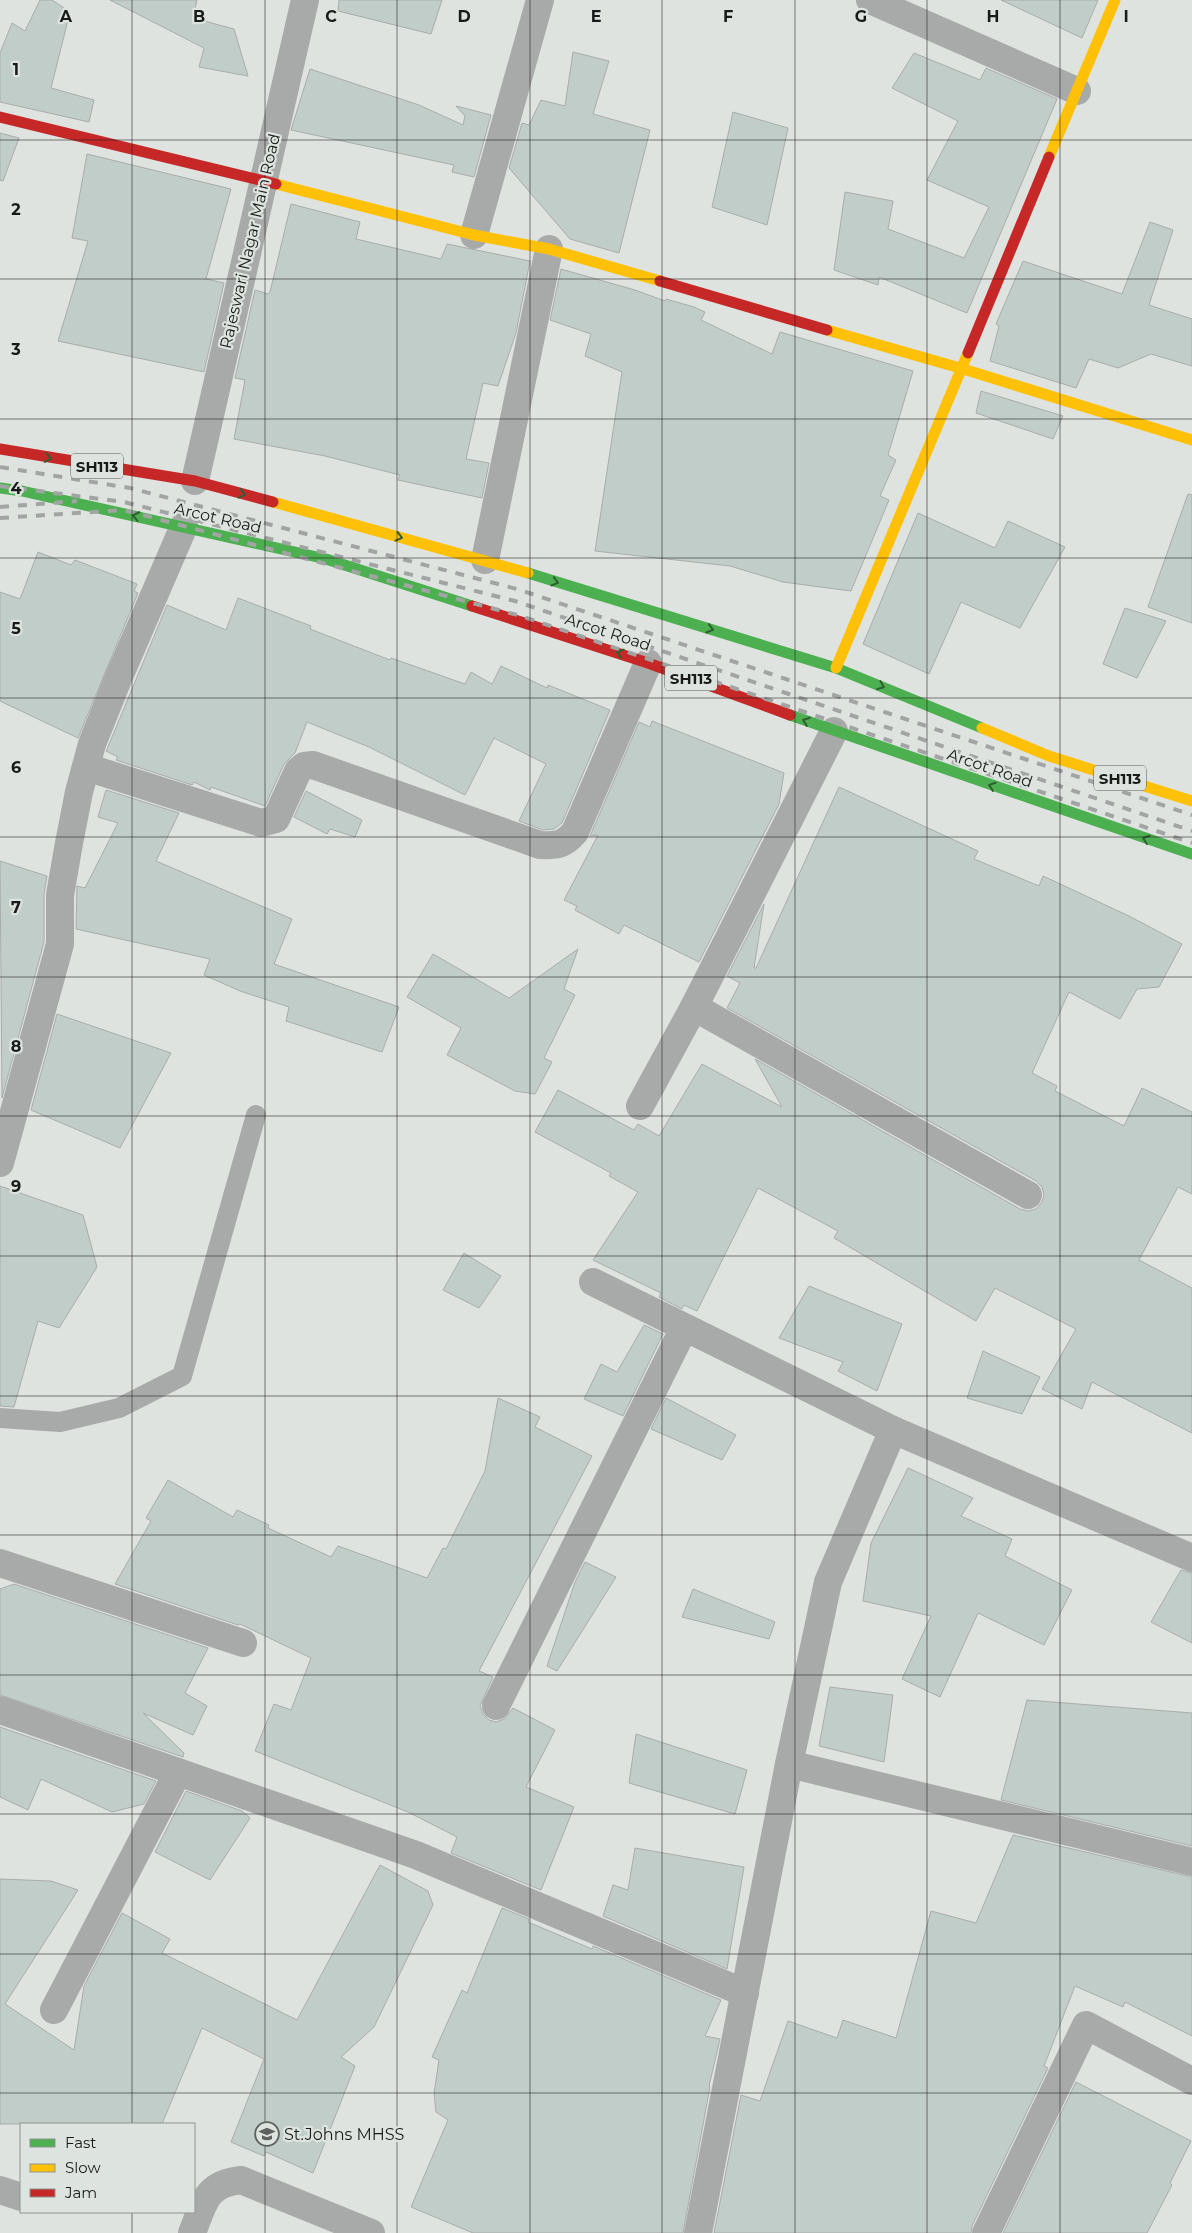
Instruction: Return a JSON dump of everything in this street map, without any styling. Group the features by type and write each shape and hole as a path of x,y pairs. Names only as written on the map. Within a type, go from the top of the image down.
{"main road":[{"path":"836,668 1115,0"},
{"path":"0,117 264,181 474,235 549,249 960,368 1192,440"},
{"name":"Arcot Road","path":"0,449 195,481 484,560 836,668 1049,756 1192,801"},
{"name":"Arcot Road","path":"0,488 184,526 326,559 648,663 834,731 1192,854"}],"street":[{"name":"Rajeswari Nagar Main Road","path":"195,481 305,0"},
{"path":"474,235 540,0"},
{"path":"870,0 1077,91"},
{"path":"484,560 549,249"},
{"path":"0,1163 60,944 60,895 74,818 92,744 184,526"},
{"path":"86,767 261,823 276,819 298,771 304,766 313,765 540,846 556,846 566,842 574,832 648,663"},
{"path":"640,1106 694,1007 834,731"},
{"path":"694,1007 1028,1195"},
{"path":"593,1282 893,1430 1192,1558"},
{"path":"496,1706 684,1328"},
{"path":"698,2233 789,1764 828,1582 893,1430"},
{"path":"0,1563 243,1643"},
{"path":"0,1710 416,1855 745,1993"},
{"path":"789,1764 1192,1862"},
{"path":"54,2010 178,1772"},
{"path":"986,2233 1086,2025 1192,2081"},
{"path":"192,2233 211,2190 224,2182 241,2180 371,2233"},
{"path":"0,2190 20,2197"}],"lane":[{"path":"0,1418 60,1422 119,1408 182,1376 256,1115"}],"building":[{"path":"40,0 52,0 70,12 51,88 94,100 89,122 0,102 0,53 12,23 25,31"},
{"path":"110,0 197,0 193,18 234,29 248,76 199,67 204,48"},
{"path":"339,0 442,0 431,34 338,11"},
{"path":"1001,0 1098,0 1082,38"},
{"path":"573,52 609,61 593,114 650,130 619,253 570,239 509,168 522,123 529,125 541,100 565,106"},
{"path":"914,53 980,80 986,68 1057,99 967,313 879,277 878,285 834,270 845,192 893,201 888,229 964,258 989,207 927,180 958,121 892,88"},
{"path":"310,69 419,105 463,125 465,116 456,106 491,115 474,177 452,172 454,165 291,130"},
{"path":"733,112 788,128 767,225 712,207"},
{"path":"0,133 19,138 3,181 0,180"},
{"path":"87,154 231,189 206,279 224,283 204,372 58,341 88,241 72,238"},
{"path":"291,204 360,222 356,239 441,259 447,244 530,261 516,333 498,386 483,383 466,459 489,463 482,498 398,480 400,475 325,456 234,439 245,380 235,378 255,290 268,294 270,292"},
{"path":"1150,222 1173,230 1149,305 1192,319 1192,366 1151,354 1118,368 1089,359 1076,388 990,361 999,326 996,324 1023,261 1122,294"},
{"path":"561,269 635,290 665,301 666,299 694,307 705,312 701,320 772,354 780,332 913,371 888,455 896,460 880,496 889,500 851,591 783,582 730,566 595,551 622,372 585,356 591,334 550,320"},
{"path":"981,391 1063,416 1053,439 976,413"},
{"path":"1188,494 1192,495 1192,623 1148,607"},
{"path":"918,513 995,548 1008,521 1065,547 1020,628 961,602 929,674 863,644"},
{"path":"38,552 71,565 75,560 137,584 134,591 138,593 78,738 0,701 0,592 20,599"},
{"path":"238,598 311,626 310,629 390,660 391,658 465,684 471,672 492,684 501,666 547,688 548,685 610,710 562,823 554,829 543,830 519,821 546,764 494,738 465,795 369,747 307,722 295,753 284,764 265,806 211,787 210,790 194,782 192,785 116,760 118,757 106,751 167,605 226,630"},
{"path":"1125,608 1166,621 1137,678 1103,664"},
{"path":"652,721 784,773 779,804 699,962 624,925 619,934 575,910 577,906 564,900 598,835 590,836 639,722 650,727"},
{"path":"839,787 978,851 974,859 1039,886 1043,876 1129,916 1182,944 1159,987 1137,989 1120,1019 1069,992 1032,1073 1057,1086 1055,1091 1124,1126 1142,1088 1192,1112 1192,1194 1178,1187 1139,1260 1192,1288 1192,1433 1092,1382 1082,1409 1042,1389 1076,1329 995,1288 976,1321 834,1238 838,1231 758,1188 697,1311 684,1305 682,1309 659,1297 661,1293 593,1260 638,1192 609,1176 611,1173 535,1132 558,1090 634,1130 638,1124 659,1136 702,1064 782,1107 755,1059 1020,1209 1028,1211 1036,1209 1042,1202 1044,1195 1042,1187 1036,1181 727,1008 740,983 727,976 764,904 754,968 756,968"},
{"path":"106,790 179,813 156,861 292,919 274,964 399,1007 382,1052 286,1021 289,1007 240,991 204,975 210,959 76,929 77,886 85,888 118,823 98,817"},
{"path":"306,791 362,820 355,837 330,829 327,834 294,817"},
{"path":"0,861 47,876 44,895 44,942 2,1098"},
{"path":"578,949 564,989 575,995 544,1058 552,1062 535,1094 515,1091 447,1055 461,1028 407,997 433,954 509,998"},
{"path":"57,1014 171,1053 120,1148 31,1110"},
{"path":"0,1186 83,1215 97,1267 59,1328 38,1321 14,1407 0,1406"},
{"path":"464,1253 501,1276 479,1308 443,1290"},
{"path":"809,1286 902,1324 877,1391 838,1371 843,1362 779,1338"},
{"path":"644,1325 663,1334 623,1416 584,1399 601,1364 617,1372"},
{"path":"983,1351 1040,1377 1022,1414 967,1398"},
{"path":"498,1398 540,1417 535,1427 592,1456 479,1671 493,1677 480,1706 483,1714 489,1720 496,1722 504,1719 513,1708 555,1730 526,1787 574,1807 541,1890 451,1853 457,1837 408,1812 255,1751 274,1704 291,1710 311,1658 240,1624 238,1625 115,1584 151,1521 146,1518 168,1480 233,1517 237,1510 269,1525 268,1528 331,1557 338,1546 427,1578 443,1548 446,1549 485,1471"},
{"path":"666,1398 736,1435 722,1460 651,1429"},
{"path":"908,1468 973,1498 961,1516 1012,1539 1005,1556 1072,1590 1044,1645 978,1613 940,1697 902,1679 931,1616 863,1601 871,1543"},
{"path":"585,1562 616,1577 557,1671 547,1666 575,1582"},
{"path":"1181,1570 1192,1573 1192,1643 1151,1622"},
{"path":"14,1584 208,1648 185,1693 207,1706 193,1735 143,1713 184,1753 183,1757 0,1695 0,1589"},
{"path":"693,1589 775,1622 769,1639 682,1617"},
{"path":"830,1687 893,1695 884,1762 819,1746"},
{"path":"1027,1700 1192,1713 1192,1846 1001,1800"},
{"path":"0,1727 156,1781 144,1804 112,1812 41,1779 28,1810 0,1797"},
{"path":"636,1734 747,1770 735,1814 629,1783"},
{"path":"186,1791 242,1811 250,1818 210,1880 155,1852"},
{"path":"1013,1835 1192,1877 1192,2036 1125,2002 1123,2007 1075,1986 1044,2066 1048,2068 972,2226 971,2233 714,2233 741,2095 760,2101 788,2021 837,2038 843,2020 896,2038 931,1911 976,1923"},
{"path":"635,1848 744,1867 727,1969 603,1916 613,1885 628,1890"},
{"path":"380,1865 428,1891 433,1905 374,2027 341,2057 355,2066 313,2173 266,2152 264,2156 231,2142 264,2059 202,2028 162,2123 0,2124 0,1879 51,1881 78,1890 5,2004 74,2050 84,1986 122,1913 170,1939 162,1953 297,2020"},
{"path":"502,1908 529,1919 528,1922 592,1949 593,1946 721,2000 705,2036 720,2039 709,2086 683,2233 473,2233 411,2207 448,2120 436,2112 434,2093 439,2060 432,2057 462,1990 467,1993"},
{"path":"1076,2082 1191,2141 1170,2183 1172,2185 1147,2233 1003,2233"}],"railway":[{"path":"0,467 130,488 517,589 1192,815"},
{"path":"0,486 124,502 515,601 1192,831"},
{"path":"0,507 77,501"},
{"path":"0,518 124,510 521,616 1192,843"}],"traffic: fast":[{"path":"0,488 22,491 326,559 472,606"},
{"path":"528,573 836,668 982,728"},
{"path":"790,715 1192,854"}],"traffic: slow":[{"path":"1049,157 1115,0"},
{"path":"276,184 474,235 549,249 660,281"},
{"path":"827,330 960,368 1192,440"},
{"path":"836,668 968,353"},
{"path":"273,502 528,573"},
{"path":"982,728 1049,756 1192,801"}],"traffic: jam":[{"path":"0,117 276,184"},
{"path":"968,353 1049,157"},
{"path":"660,281 827,330"},
{"path":"0,449 195,481 273,502"},
{"path":"472,606 648,663 790,715"}],"place":[{"name":"St.Johns MHSS","path":"267,2134"}]}
